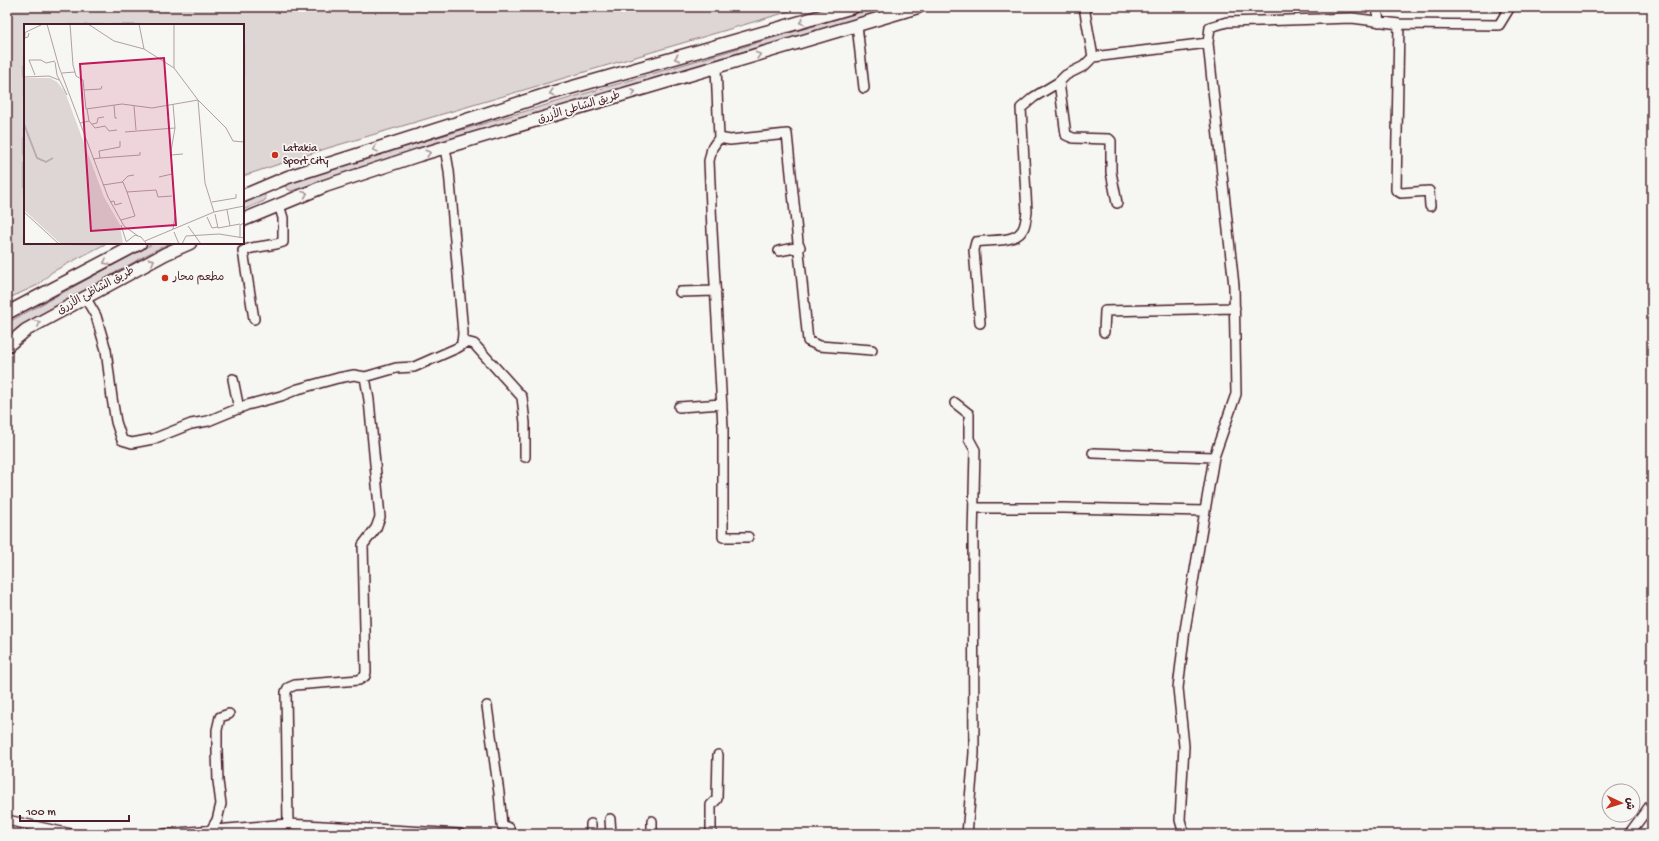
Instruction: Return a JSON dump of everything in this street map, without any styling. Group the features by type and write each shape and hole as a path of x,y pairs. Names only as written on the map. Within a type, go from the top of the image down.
{"main road":[{"name":"طريق الشاطئ الأزرق","path":"244,196 288,177 545,95 853,7"},
{"name":"طريق الشاطئ الأزرق","path":"244,220 325,186 444,148 918,7"},
{"name":"طريق الشاطئ الأزرق","path":"7,313 138,244"},
{"name":"طريق الشاطئ الأزرق","path":"7,346 26,330 165,254 188,244"}],"street":[{"path":"1084,7 1093,57"},
{"path":"1377,7 1379,22"},
{"path":"1184,834 1180,820 1184,746 1178,688 1185,630 1214,457 1236,394 1234,286 1208,43 1210,27 1227,22 1352,18 1399,24 1498,25 1510,7"},
{"path":"1399,24 1396,190 1401,193 1429,191 1430,206"},
{"path":"856,25 864,88"},
{"path":"980,322 974,250 976,242 1005,240 1017,236 1024,228 1027,212 1021,108 1034,97 1059,82 1066,75 1084,66 1093,57 1208,43"},
{"path":"716,67 719,138 712,148 709,161 722,404 723,537 748,537"},
{"path":"1059,82 1066,135 1073,138 1109,139 1111,141 1111,172 1117,203"},
{"path":"719,138 730,140 787,134 800,247 808,341 819,346 872,350"},
{"path":"85,297 96,316 106,350 116,422 122,440 132,443 153,440 191,424 208,421 239,408 338,378 354,375 365,376 396,368 414,367 462,345 463,333 449,172 444,148"},
{"path":"254,319 243,251 252,247 275,245 283,242 283,218 279,205"},
{"path":"778,251 800,247"},
{"path":"680,292 716,291"},
{"path":"1104,332 1106,311 1235,308"},
{"path":"462,341 474,344 522,397 525,423 525,457"},
{"path":"288,824 286,692 288,688 295,685 359,680 365,676 366,672 363,544 376,528 380,517 369,400 365,376"},
{"path":"233,379 239,408"},
{"path":"955,402 969,414 969,439 975,450 974,753 967,834"},
{"path":"679,406 722,404"},
{"path":"1093,453 1214,457"},
{"path":"974,508 1205,511"},
{"path":"487,706 502,825 509,828 510,834"},
{"path":"211,830 217,820 221,804 218,780 216,730 220,717 229,714"},
{"path":"711,834 712,805 717,799 718,755"},
{"path":"1629,834 1652,803"},
{"path":"610,819 611,834"},
{"path":"7,820 71,834"},
{"path":"652,821 652,834"},
{"path":"165,834 288,824 459,834"},
{"path":"591,824 591,834"}],"shaded area":[{"name":"Latakia Sport City","path":"7,7 804,7 328,148 244,176 244,24 24,24 24,244 105,244 52,272 38,285 7,299"},
{"path":"878,7 901,7 354,170 291,191 286,188 286,185 291,182 350,163"},
{"path":"264,193 266,199 244,210 244,201"},
{"path":"152,244 168,244 146,255 28,324 7,342 7,323"}],"place":[{"name":"Latakia Sport City","path":"275,155"},
{"name":"مطعم محار","path":"165,278"}]}
